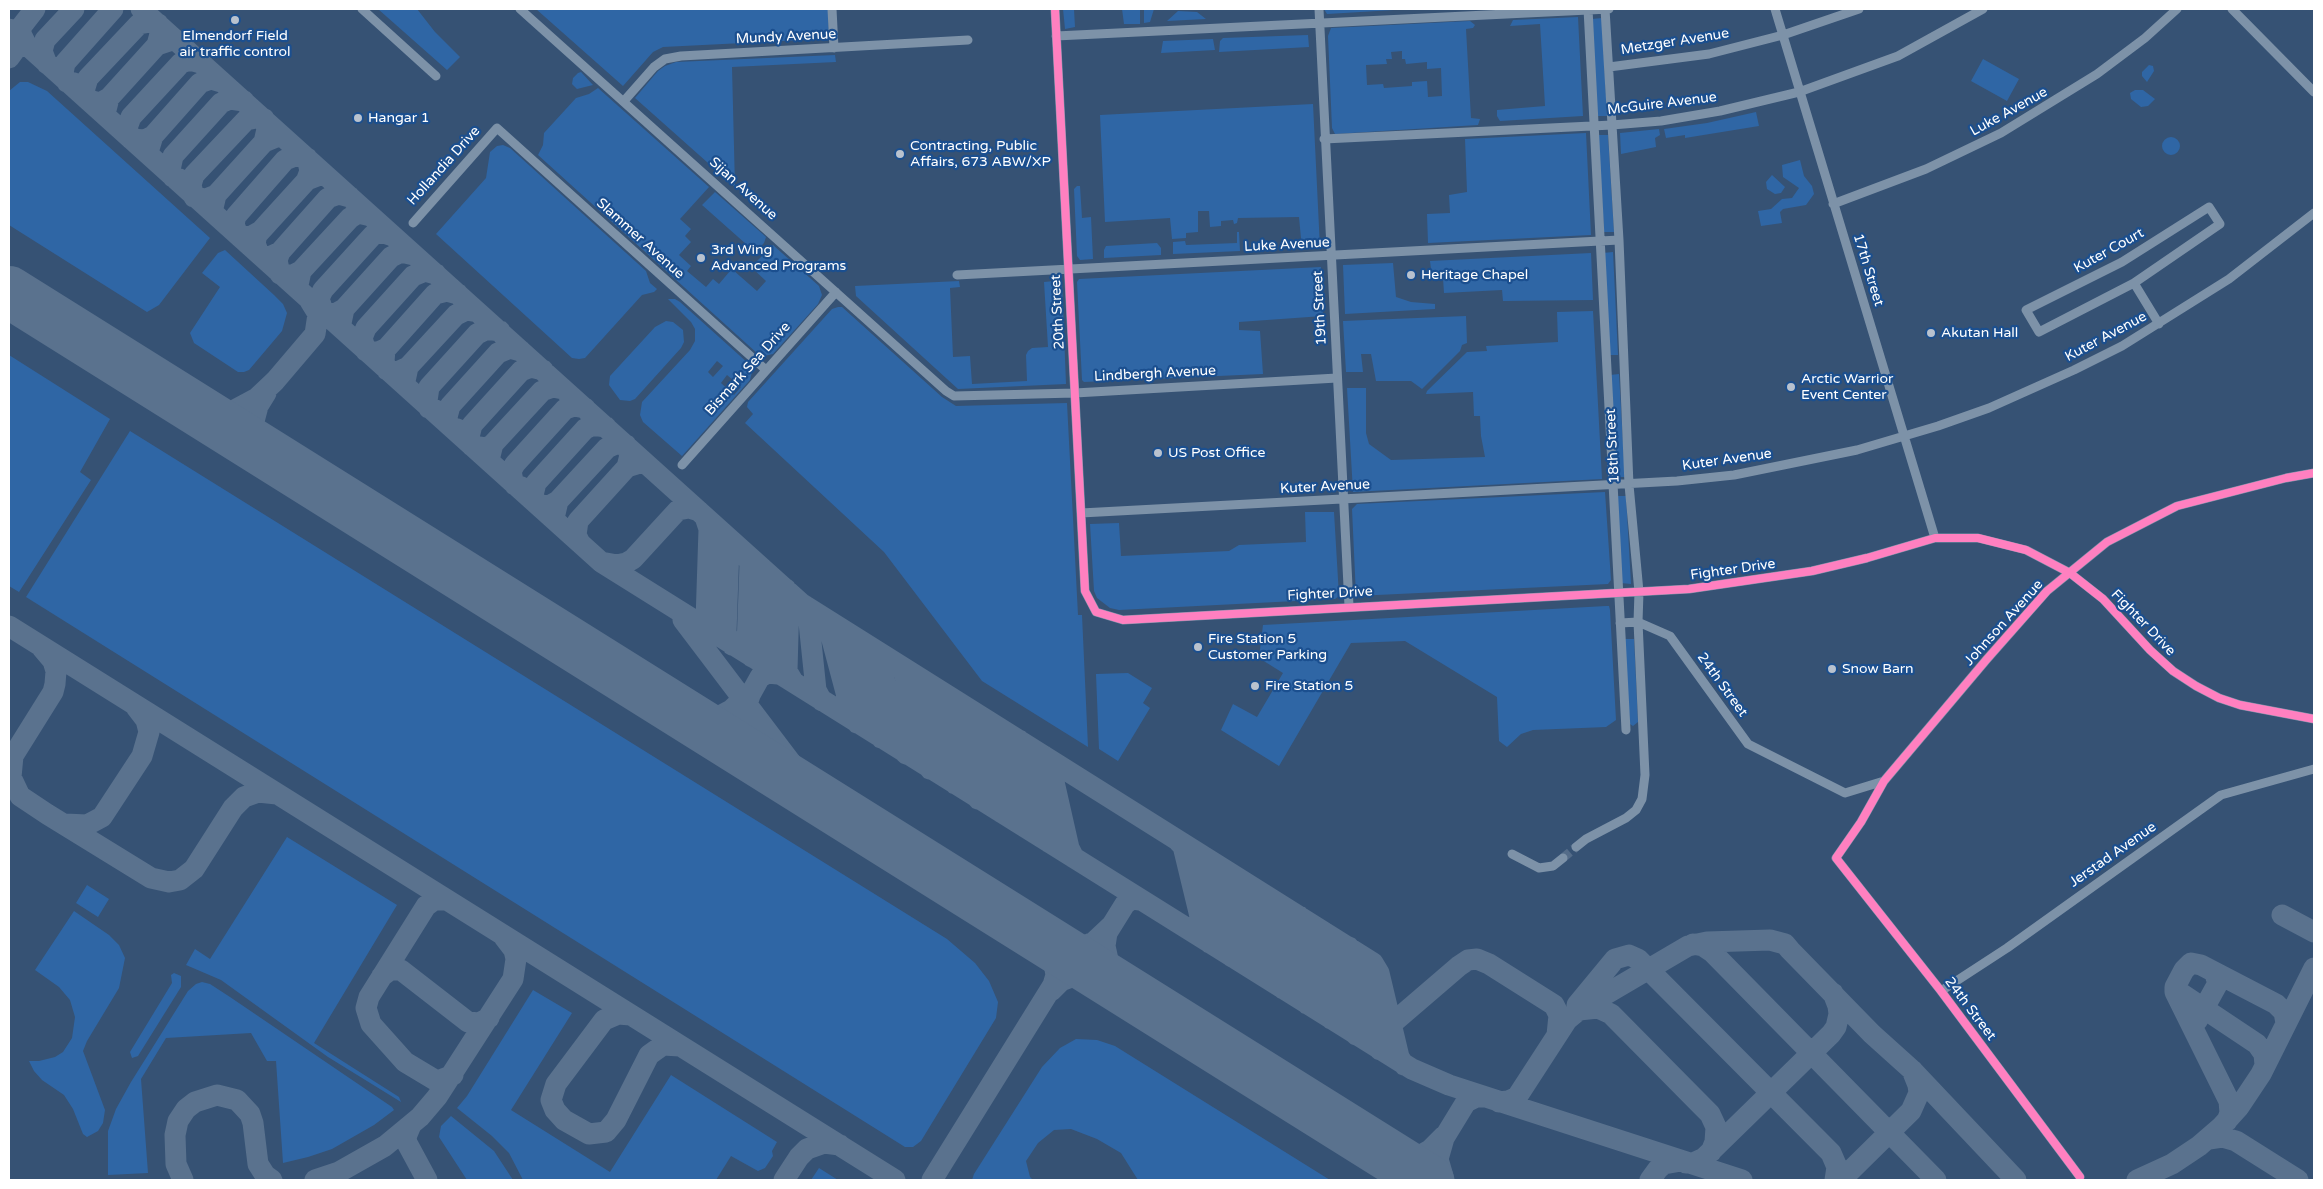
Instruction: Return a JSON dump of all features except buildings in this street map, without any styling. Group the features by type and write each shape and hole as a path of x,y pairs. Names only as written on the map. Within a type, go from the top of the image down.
{"street":[{"path":"362,9 436,76"},
{"name":"Sijan Avenue","path":"520,9 946,391"},
{"path":"832,9 834,48"},
{"name":"20th Street","path":"1055,9 1085,591 1096,612"},
{"name":"19th Street","path":"1319,9 1324,139 1349,606"},
{"name":"18th Street","path":"1588,9 1626,730"},
{"path":"1056,36 1607,9"},
{"name":"18th Street","path":"1576,847 1586,839 1626,818 1636,810 1642,799 1645,776 1638,622 1639,592 1629,485 1607,9"},
{"name":"17th Street","path":"1775,9 1935,538"},
{"name":"Metzger Avenue","path":"1609,67 1709,54 1823,23 1859,9"},
{"name":"McGuire Avenue","path":"1324,139 1612,125 1660,121 1720,111 1800,92 1898,56 1983,9"},
{"name":"Luke Avenue","path":"1833,204 1926,169 2007,130 2097,74 2145,38 2177,9"},
{"path":"2232,9 2314,92"},
{"name":"Mundy Avenue","path":"624,101 654,67 665,59 681,56 968,40"},
{"name":"Hollandia Drive","path":"412,223 497,128"},
{"name":"Slammer Avenue","path":"497,128 766,370"},
{"name":"Kuter Court","path":"2209,208 2220,224 2134,283 2039,332 2026,310 2122,262 2209,208"},
{"name":"Kuter Avenue","path":"1081,513 1629,485 1732,475 1858,450 1938,426 2029,391 2106,354 2159,324 2245,268 2314,213"},
{"name":"Luke Avenue","path":"957,275 1619,240"},
{"path":"2134,283 2159,324"},
{"name":"Bismark Sea Drive","path":"682,465 836,292"},
{"path":"1606,364 1623,361"},
{"name":"Lindbergh Avenue","path":"946,391 954,396 962,397 1075,393 1337,378"},
{"name":"Johnson Avenue","path":"1836,858 1861,822 1884,780 2047,591 2106,542 2177,506 2286,478 2314,473"},
{"name":"Fighter Drive","path":"1096,612 1123,620 1349,606 1639,592 1754,581 1812,571 1867,558 1935,538 1978,538 2026,550 2070,573 2103,599 2167,666 2196,686 2219,698 2240,705 2314,719"},
{"name":"24th Street","path":"1620,622 1638,622 1670,636 1748,744 1845,793 1884,780"},
{"name":"Jerstad Avenue","path":"1941,991 2007,948 2221,795 2314,769"},
{"path":"1512,854 1539,868 1553,866 1563,858"},
{"name":"24th Street","path":"1836,858 1941,991 2080,1177"}],"shaded area":[{"path":"378,9 417,9 435,32 460,57 447,70"},
{"path":"536,9 828,9 829,32 823,39 663,47 653,52 623,86"},
{"path":"1063,9 1074,9 1075,27 1065,29"},
{"path":"1122,9 1140,9 1140,24 1124,24"},
{"path":"1144,9 1154,9 1150,22 1144,23"},
{"path":"1324,9 1411,9 1327,14"},
{"path":"1178,11 1197,12 1206,19 1167,21"},
{"path":"1578,17 1583,116 1500,121 1497,116 1497,110 1545,106 1540,24 1510,26 1513,20"},
{"path":"1602,18 1607,116 1597,116 1592,19"},
{"path":"1470,21 1475,25 1473,28 1466,29 1471,118 1480,119 1478,125 1335,134 1332,128 1328,36 1331,28","holes":["1402,51 1402,59 1405,59 1406,64 1427,62 1427,69 1441,68 1442,96 1428,97 1427,81 1412,82 1412,86 1384,88 1383,84 1367,85 1366,65 1387,64 1386,59 1392,59 1391,52"]},
{"path":"1308,35 1309,47 1219,52 1220,41 1223,38"},
{"path":"1213,39 1215,50 1161,53 1163,41"},
{"path":"835,55 836,62 732,67 735,187 635,98 658,71 676,62"},
{"path":"1983,59 2019,79 2007,101 1971,81"},
{"path":"2149,65 2153,66 2154,71 2147,82 2142,76 2142,72"},
{"path":"581,72 593,85 577,89 572,84 573,78"},
{"path":"20,82 28,82 47,91 210,238 159,305 147,312 9,225 9,91"},
{"path":"598,88 709,187 680,219 691,229 685,236 691,242 679,255 691,266 687,271 706,287 713,279 719,284 730,271 723,265 725,263 757,291 766,281 751,267 773,245 819,286 822,295 818,304 773,354 764,356 758,354 538,155 543,145 544,133 576,98 589,94"},
{"path":"2135,90 2143,90 2155,99 2148,106 2141,107 2131,99 2130,93"},
{"path":"1313,104 1320,248 1302,249 1299,217 1238,218 1237,223 1234,224 1233,220 1221,221 1221,226 1210,227 1209,211 1198,211 1198,232 1186,233 1186,238 1172,239 1170,218 1105,222 1100,115"},
{"path":"1756,112 1759,126 1685,138 1685,135 1666,138 1664,129 1707,123"},
{"path":"1659,129 1660,135 1655,138 1656,147 1621,154 1620,133"},
{"path":"1586,133 1591,235 1428,243 1427,214 1450,213 1449,195 1467,192 1465,139"},
{"path":"1598,135 1608,135 1614,232 1604,232"},
{"path":"2167,137 2175,137 2180,142 2178,153 2167,155 2162,150 2162,142"},
{"path":"503,145 510,148 646,271 650,283 657,289 654,292 642,295 585,358 572,358 436,234 486,178 490,152 497,146"},
{"path":"1800,160 1804,176 1812,186 1814,194 1806,205 1783,209 1780,212 1782,223 1761,226 1758,211 1771,209 1782,199 1792,198 1799,188 1783,177 1782,165"},
{"path":"1772,175 1785,187 1781,193 1775,194 1767,189 1766,182"},
{"path":"1080,186 1082,218 1091,217 1093,259 1080,260 1077,256 1074,189"},
{"path":"715,192 766,237 764,243 755,252 702,205"},
{"path":"1237,232 1239,232 1240,251 1173,254 1173,242 1185,241 1186,245 1237,243"},
{"path":"1157,243 1161,248 1161,255 1104,258 1106,246"},
{"path":"225,250 283,304 287,313 282,331 249,370 244,372 238,372 194,343 190,333 220,287 202,273 218,253"},
{"path":"1613,252 1618,355 1609,355 1603,253"},
{"path":"1591,253 1593,300 1503,301 1502,290 1444,293 1443,278 1432,277 1430,261"},
{"path":"1393,263 1396,297 1411,302 1435,304 1435,309 1345,314 1343,265"},
{"path":"1321,267 1323,316 1239,322 1239,330 1260,331 1263,374 1084,382 1082,380 1077,282 1079,279"},
{"path":"1056,279 1062,282 1066,384 958,389 856,296 855,286 959,281 960,287 950,288 953,357 970,356 972,384 1027,381 1026,355 1028,351 1032,348 1048,347 1044,282"},
{"path":"668,299 675,299 680,302 749,364 752,372 750,380 682,456 643,422 640,415 642,402 690,350 695,341 695,329 691,322","holes":["717,361 723,366 713,377 708,372","727,375 741,387 734,395 721,383"]},
{"path":"842,307 942,397 956,406 1067,403 1078,615 1082,615 1088,747 982,681 884,552 745,423 753,414 747,407 748,402 832,309"},
{"path":"1593,311 1602,479 1353,492 1347,388 1366,388 1366,433 1369,444 1391,460 1485,457 1480,416 1474,416 1473,392 1426,394 1427,391 1467,352 1487,351 1486,346 1558,342 1557,312"},
{"path":"1466,316 1467,343 1462,345 1460,351 1422,389 1411,381 1376,381 1371,354 1361,354 1363,372 1346,372 1343,321"},
{"path":"666,321 673,322 683,330 684,342 681,348 635,399 630,401 620,400 609,385 610,376 655,327"},
{"path":"9,355 110,419 80,472 91,480 19,592 9,586"},
{"path":"1619,374 1625,477 1615,477 1610,375"},
{"path":"130,431 947,939 975,963 989,981 998,1002 996,1018 921,1141 913,1147 905,1147 26,597"},
{"path":"1605,492 1611,580 1608,584 1356,596 1352,509 1357,504"},
{"path":"1616,496 1626,496 1631,584 1621,583"},
{"path":"1305,512 1334,512 1339,596 1335,599 1119,610 1110,608 1097,598 1094,591 1090,524 1119,523 1121,556 1229,551 1239,545 1306,542"},
{"path":"1609,606 1616,720 1606,727 1533,730 1521,734 1507,747 1499,741 1497,697 1405,641 1351,643 1279,766 1221,730 1233,704 1257,717 1283,673 1259,658 1263,625"},
{"path":"1623,639 1634,639 1638,722 1633,726 1630,724"},
{"path":"1128,673 1152,688 1143,703 1150,708 1118,761 1099,749 1096,674"},
{"path":"287,837 397,905 314,1043 399,1097 401,1102 328,1057 221,980 186,965 195,949 210,959"},
{"path":"87,885 109,899 98,917 76,903"},
{"path":"74,911 109,935 119,945 125,958 119,988 83,1051 105,1110 103,1123 98,1131 87,1137 83,1134 73,1109 64,1095 42,1080 34,1071 29,1061 39,1061 55,1057 63,1052 72,1038 75,1017 70,1000 59,987 35,970"},
{"path":"174,973 181,976 181,987 138,1056 132,1058 130,1052 172,983 171,975"},
{"path":"202,982 210,984 230,997 394,1110 374,1125 332,1149 283,1163 276,1061 267,1061 251,1033 166,1038 141,1079 148,1173 108,1175 108,1131 116,1109 188,991 196,984"},
{"path":"533,990 572,1013 511,1110 610,1172 671,1075 777,1142 772,1151 773,1156 765,1168 758,1171 731,1156 716,1180 523,1180 509,1153 492,1136 457,1108 467,1096"},
{"path":"1076,1039 1097,1040 1115,1046 1330,1180 1138,1180 1121,1153 1097,1139 1071,1129 1054,1130 1038,1143 1026,1161 1030,1177 1033,1180 972,1180 1042,1067 1060,1048"},
{"path":"451,1116 494,1151 513,1180 467,1180 439,1137 441,1126"},
{"path":"819,1168 838,1180 811,1180"}],"taxiway":[{"path":"26,44 21,34 21,27 35,9"},
{"path":"47,64 42,51 45,40 74,9"},
{"path":"74,83 67,82 63,73 65,63 113,9"},
{"path":"141,9 802,604 1373,963 1379,973 1399,1057 1404,1065"},
{"path":"109,98 100,103 88,100 84,91 88,78 139,24 150,22 158,24 160,34 157,45"},
{"path":"9,29 601,562 1412,1069 1449,1085 1742,1180"},
{"path":"9,58 17,47 12,33"},
{"path":"106,110 109,98 157,45 169,41"},
{"path":"153,136 145,140 131,139 127,128 131,117 181,63 190,60 201,63"},
{"path":"149,149 153,136 200,83 211,79 221,82"},
{"path":"180,179 173,177 170,170 173,156 221,103 230,99 244,101"},
{"path":"216,195 206,199 194,197 191,185 194,175 246,120 264,119 267,129 264,142"},
{"path":"213,208 216,195 264,142 276,137"},
{"path":"259,232 250,237 238,235 234,224 236,216 285,160 295,156 307,158 310,171 307,179"},
{"path":"280,252 269,257 259,254 255,243 257,235 307,180 320,175"},
{"path":"301,271 293,275 280,274 277,260 280,252 328,198 339,194 350,197"},
{"path":"298,285 301,271 350,218 358,213 371,216"},
{"path":"344,309 335,314 323,312 319,298 323,290 373,235 381,232 393,236"},
{"path":"341,323 344,309 391,257 401,252 414,255"},
{"path":"387,348 378,352 366,351 362,338 366,328 413,276 425,271 436,274"},
{"path":"408,367 397,372 387,370 384,361 385,350 435,294 447,291 458,294"},
{"path":"191,407 210,413 229,413 257,398 275,381 315,334 318,314 310,301"},
{"path":"405,381 408,367 456,315 466,310 478,312"},
{"path":"436,410 429,408 427,401 429,387 477,334 487,329 500,331"},
{"path":"458,429 452,428 448,423 447,417 450,406 498,353 510,348 521,351"},
{"path":"493,444 486,448 472,446 469,437 472,425 521,371 531,367 543,370"},
{"path":"490,456 493,444 542,391 553,387 563,389"},
{"path":"266,393 258,406 253,425 258,439 279,461"},
{"path":"522,487 515,485 513,481 511,471 515,464 565,409 574,406 585,408"},
{"path":"558,501 549,506 537,504 533,495 536,483 585,429 593,425 606,427"},
{"path":"555,514 558,501 607,448 616,444 626,445 630,455 627,467"},
{"path":"580,543 576,535 578,521 627,467 640,463"},
{"path":"601,562 617,565 626,563 633,559 678,510 689,508 699,511"},
{"path":"705,517 709,529 706,621 712,632"},
{"path":"726,536 729,546 726,633 732,645"},
{"path":"745,553 750,564 747,646 752,657"},
{"path":"764,570 769,582 767,661 772,670"},
{"path":"786,589 789,599 787,671 794,683"},
{"path":"804,605 808,613 816,690 822,701"},
{"path":"683,620 802,777 829,806"},
{"path":"827,621 852,715 857,723"},
{"path":"9,626 895,1180"},
{"path":"850,635 855,646 875,729 881,738"},
{"path":"42,648 53,661 56,671 55,684 53,692 13,756 11,777 20,796 47,814 151,878 169,882 180,880 194,869 233,808 244,797 258,792 277,794"},
{"path":"874,650 879,658 900,746 906,754"},
{"path":"898,665 904,672 924,759 930,769"},
{"path":"772,770 759,758 751,745 745,731 744,714 750,695 760,677 768,673 778,674"},
{"path":"922,680 928,689 948,774 955,784"},
{"path":"670,706 703,719 716,718 731,710 750,692"},
{"path":"946,695 952,704 973,791 978,799"},
{"path":"65,824 87,825 102,817 142,756 149,732 146,720 136,707"},
{"path":"972,711 977,718 996,801 1002,813"},
{"path":"996,726 1001,735 1022,821 1026,828"},
{"path":"1019,740 1026,751 1045,833 1050,843"},
{"path":"1044,756 1050,764 1069,848 1074,858"},
{"path":"1178,841 1183,846 1204,933 1210,943"},
{"path":"1203,856 1207,862 1228,950 1232,957"},
{"path":"1227,871 1232,878 1253,967 1258,973"},
{"path":"1252,887 1257,897 1277,982 1283,989"},
{"path":"1129,993 1110,969 1105,946 1107,933 1125,904 1132,899 1140,900"},
{"path":"446,900 434,900 426,906 369,997 366,1008 371,1024 405,1062 435,1080 453,1075"},
{"path":"1275,901 1282,914 1301,995 1307,1004"},
{"path":"2282,915 2314,932"},
{"path":"1299,916 1306,927 1325,1011 1331,1019"},
{"path":"1039,937 1064,946 1079,948 1094,942 1111,926"},
{"path":"932,1180 1053,985 1056,975 1053,958 1047,946 1030,931"},
{"path":"1324,932 1330,941 1350,1027 1356,1035"},
{"path":"315,1180 339,1172 385,1146 420,1117 437,1097 513,979 516,959 514,950 504,937"},
{"path":"1499,1102 1517,1097 1567,1020 1579,1010 1688,946 1707,942 1770,940 1785,944 1872,1034 1912,1070 2016,1180"},
{"path":"1693,944 1703,946 1712,952 1936,1180"},
{"path":"1349,947 1354,955 1375,1044 1380,1050"},
{"path":"1577,1005 1615,959 1629,955 1638,959 1831,1153 1837,1167 1835,1180"},
{"path":"1381,1033 1459,966 1468,960 1477,959 1489,964 1554,1005 1559,1015 1557,1035"},
{"path":"2227,1121 2230,1113 2229,1101 2175,992 2175,987 2184,970 2191,963 2201,965 2276,1004 2284,1012 2286,1023"},
{"path":"2137,1180 2172,1164 2199,1146 2221,1127 2239,1107 2261,1074 2314,968"},
{"path":"382,976 390,970 401,970 468,1022 479,1023 489,1018"},
{"path":"2197,1021 2218,983 2214,972"},
{"path":"1051,991 1061,981 1077,975 1089,975 1109,981"},
{"path":"2176,990 2257,1044 2264,1054 2265,1065"},
{"path":"1686,1163 1693,1163 1704,1158 1831,1034 1836,1027 1839,1014 1833,993"},
{"path":"1579,1010 1598,1008 1611,1014 1710,1114 1716,1127 1715,1142 1711,1152"},
{"path":"631,1015 618,1014 604,1020 556,1084 551,1100 555,1110 564,1120 589,1134 606,1132 616,1120 649,1055 663,1045 680,1046"},
{"path":"1841,1180 1911,1111 1919,1093 1912,1070"},
{"path":"183,1180 176,1164 175,1135 178,1121 186,1109 195,1102 217,1095 237,1100 250,1114 253,1123 258,1164 265,1175 272,1180"},
{"path":"1444,1180 1438,1159 1444,1138 1466,1102 1476,1097 1485,1097"},
{"path":"411,1125 406,1137 407,1143 427,1180"},
{"path":"1388,1155 1408,1158 1421,1155 1430,1150 1444,1136"},
{"path":"2209,1139 2222,1137 2236,1141 2298,1180"},
{"path":"784,1180 799,1157 807,1149 824,1143 840,1145"},
{"path":"1650,1180 1664,1164 1681,1161"}],"runway":[{"path":"9,292 1428,1180"}],"tunnel":[{"path":"1563,858 1576,847"}],"cycle path":[{"path":"1055,9 1085,591 1096,612 1123,620 1689,589 1812,571 1867,558 1935,538 1978,538 2026,550 2070,573 2103,599 2150,650 2173,671 2196,686 2219,698 2240,705 2314,719"},
{"path":"2080,1177 1941,991 1836,858 1861,822 1884,781 1987,659 2047,591 2107,542 2177,506 2286,478 2314,473"}],"place":[{"name":"Elmendorf Field air traffic control","path":"235,20"},
{"name":"Hangar 1","path":"358,118"},
{"name":"Contracting, Public Affairs, 673 ABW/XP","path":"900,154"},
{"name":"3rd Wing Advanced Programs","path":"701,258"},
{"name":"Heritage Chapel","path":"1411,275"},
{"name":"Akutan Hall","path":"1931,333"},
{"name":"Arctic Warrior Event Center","path":"1791,387"},
{"name":"US Post Office","path":"1158,453"},
{"name":"Fire Station 5 Customer Parking","path":"1198,647"},
{"name":"Snow Barn","path":"1832,669"},
{"name":"Fire Station 5","path":"1255,686"}]}
